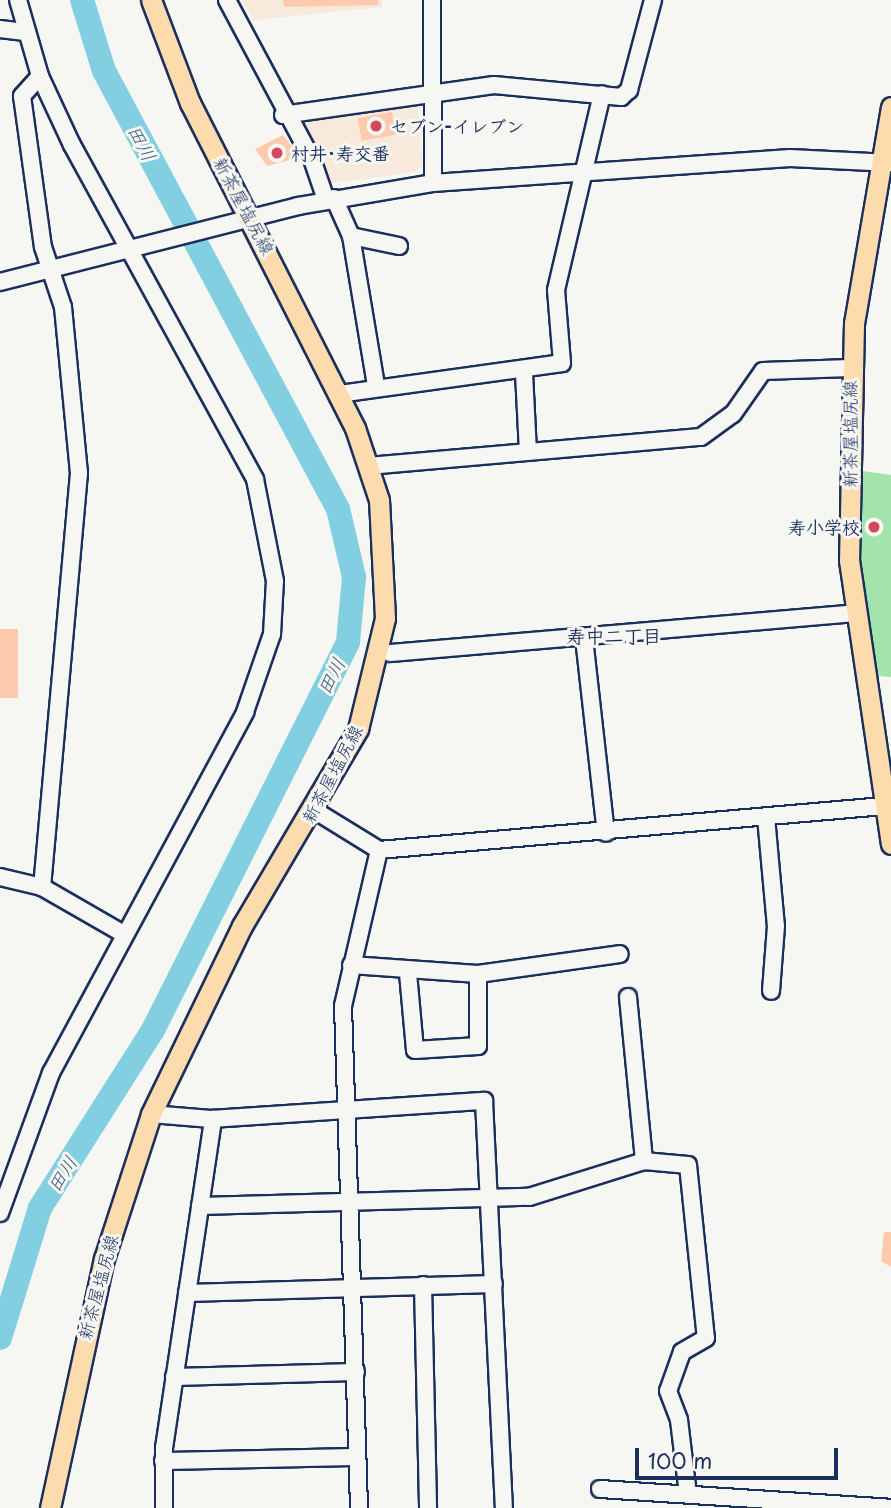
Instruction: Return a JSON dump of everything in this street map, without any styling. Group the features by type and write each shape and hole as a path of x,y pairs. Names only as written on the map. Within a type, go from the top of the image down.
{"main road":[{"name":"新茶屋塩尻線","path":"50,1508 104,1259 151,1114 206,993 314,810 358,729 382,652 385,547 368,466 339,394 240,220 190,103 151,0"},
{"name":"新茶屋塩尻線","path":"891,107 886,162 850,368 853,613 885,775 884,806 891,844"}],"street":[{"path":"0,1213 51,1073 122,933 245,712 272,634 275,581 255,479 136,248 40,76 24,32 18,0"},
{"path":"227,0 283,115 312,159 351,236 376,386"},
{"path":"432,0 433,183"},
{"path":"283,115 432,92 523,85 621,97 629,90 653,0"},
{"path":"0,29 24,32"},
{"path":"40,76 22,96 49,270 63,307 79,472 42,887"},
{"path":"339,394 376,386 524,373 562,363 556,290 601,94"},
{"path":"0,282 330,199 433,183 790,158 886,162"},
{"path":"351,236 399,246"},
{"path":"368,466 701,437 733,414 764,371 850,368"},
{"path":"524,373 528,452"},
{"path":"390,653 853,613"},
{"path":"584,638 607,833"},
{"path":"314,810 379,850 607,833 884,806"},
{"path":"766,817 776,926 771,991"},
{"path":"359,1508 344,1006 351,965 379,850"},
{"path":"0,877 42,887 122,933"},
{"path":"351,965 408,973 478,974 620,954"},
{"path":"408,973 415,1050 478,1046 478,974"},
{"path":"628,996 644,1161"},
{"path":"151,1114 213,1119 484,1101 504,1508"},
{"path":"164,1508 163,1461 213,1119"},
{"path":"200,1206 350,1204 529,1197 644,1161 688,1165 693,1173 706,1338 682,1352 668,1391 679,1420 688,1494"},
{"path":"187,1293 353,1286 494,1284"},
{"path":"424,1285 428,1508"},
{"path":"174,1377 356,1372"},
{"path":"163,1461 357,1457"},
{"path":"600,1489 890,1508"}],"shaded area":[{"path":"242,0 382,0 382,7 253,20"},
{"path":"417,102 423,165 414,172 327,184 299,119"}],"green space":[{"name":"寿小学校","path":"863,471 891,475 891,677 867,675 856,577 857,477"}],"building":[{"path":"283,0 378,0 379,5 284,7"},
{"name":"セブン-イレブン","path":"392,112 396,135 362,141 358,118"},
{"name":"村井･寿交番","path":"283,135 300,157 267,166 255,149"},
{"path":"0,629 18,629 18,698 0,698"},
{"path":"884,1232 891,1232 891,1267 881,1261"}],"waterway":[{"name":"田川","path":"0,1338 40,1208 153,1030 348,642 354,577 338,509 104,71 82,0"}],"place":[{"name":"セブン-イレブン","path":"376,126"},
{"name":"村井･寿交番","path":"277,153"},
{"name":"寿小学校","path":"874,527"}],"district":[{"name":"寿中二丁目","path":"614,636"}]}
